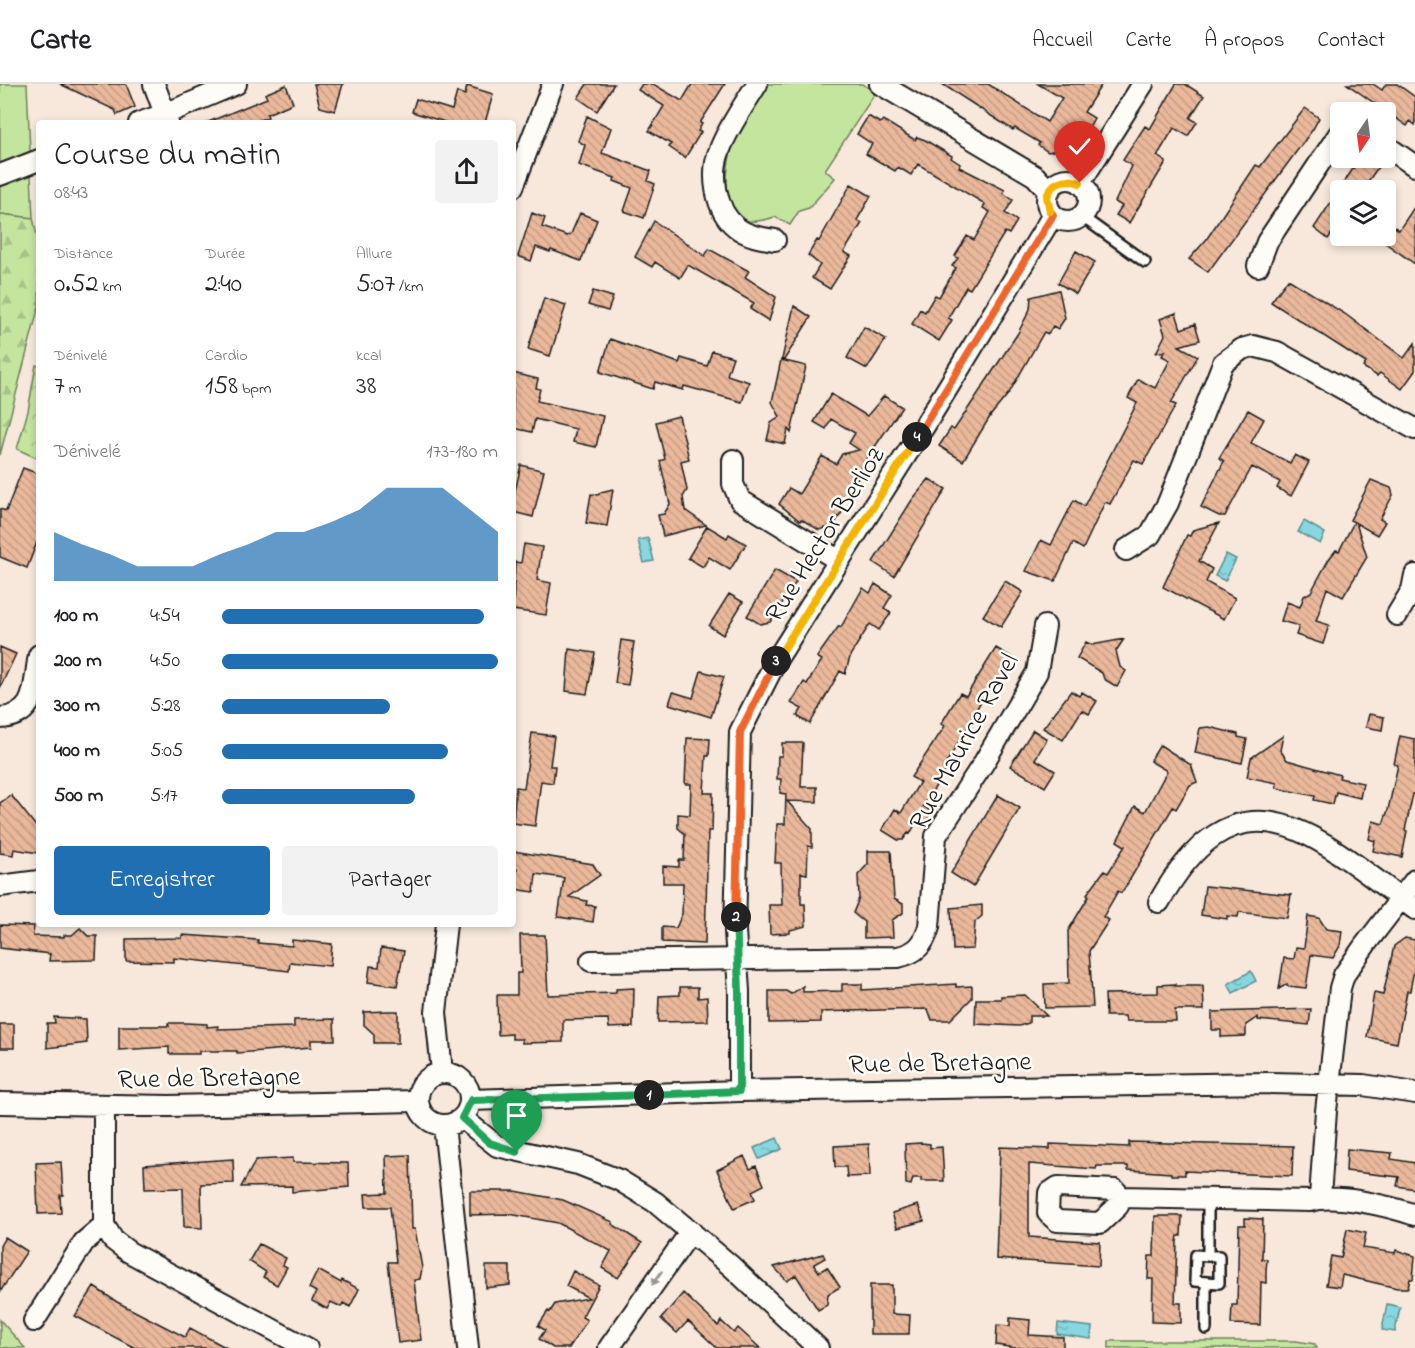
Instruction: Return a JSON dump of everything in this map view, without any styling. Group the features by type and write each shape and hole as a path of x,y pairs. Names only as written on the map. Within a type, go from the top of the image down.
{"street":[{"path":"154,84 167,118 236,84"},
{"path":"516,179 553,84"},
{"path":"757,84 719,150 715,166 715,183 726,216 736,227 755,237 775,240"},
{"path":"880,84 1035,177 1049,190"},
{"path":"1080,183 1143,84"},
{"path":"1258,266 1267,242 1330,148"},
{"path":"1396,153 1415,166"},
{"path":"0,175 36,161"},
{"path":"1067,179 1080,183 1088,200 1081,216 1064,220 1053,215 1047,203 1049,190 1067,179"},
{"name":"Rue Hector Berlioz","path":"739,1091 738,958 735,931 740,732 777,659 925,425 1053,215"},
{"path":"1126,550 1150,535 1176,484 1223,363 1242,349 1253,346 1277,352 1415,429"},
{"path":"733,460 733,484 740,500 838,560"},
{"path":"1397,615 1412,590 1415,575"},
{"name":"Rue Maurice Ravel","path":"591,961 898,957 918,949 926,939 929,927 936,836 984,764 1037,672 1045,626"},
{"path":"0,718 16,716 26,710 30,702 36,671"},
{"path":"1159,902 1172,879 1191,855 1204,844 1232,826 1263,821 1277,822 1309,833 1408,904"},
{"path":"1320,1197 1326,1111 1331,1084 1340,988 1344,975 1408,904 1415,880"},
{"path":"0,886 36,881"},
{"path":"442,1072 436,1012 446,927"},
{"path":"468,1348 459,1114 469,1089 463,1080 453,1074 442,1072 432,1075 423,1082 418,1092 421,1112 427,1119 459,1114 497,1146 578,1164 619,1180 655,1202 691,1231 818,1348"},
{"name":"Rue de Bretagne","path":"459,1114 739,1091 1331,1084 1414,1092"},
{"name":"Rue de Bretagne","path":"0,1103 104,1106 418,1101"},
{"path":"104,1106 104,1225 113,1240 129,1252 307,1348"},
{"path":"1121,1197 1310,1201 1320,1197 1373,1205 1415,1215"},
{"path":"34,1321 84,1242 104,1225"},
{"path":"609,1348 691,1231"}],"lane":[{"path":"1081,216 1096,224 1145,262"},
{"path":"1208,1198 1208,1256"},
{"path":"1196,1255 1208,1256 1219,1256 1219,1282 1195,1281 1196,1255"},
{"path":"1206,1282 1206,1329"}],"green space":[{"path":"0,84 27,84 33,218 0,214"},
{"path":"767,84 862,84 876,92 825,170 835,178 809,208 799,211 790,225 775,217 748,221 738,215 728,203 728,168 735,140"},
{"path":"0,214 33,218 36,232 36,317 0,455"},
{"path":"36,365 36,458 17,449 28,411"},
{"path":"0,1320 25,1348 0,1348"},
{"path":"1109,1341 1296,1341 1315,1344 1317,1348 1109,1348"}],"water":[{"path":"1304,521 1325,533 1320,544 1298,532"},
{"path":"648,538 654,561 644,563 638,540"},
{"path":"1226,554 1236,559 1225,581 1215,576"},
{"path":"1251,971 1256,981 1233,993 1228,984"},
{"path":"777,1138 782,1149 759,1159 754,1148"},
{"path":"1387,1304 1400,1307 1395,1332 1382,1330"},
{"path":"1058,1323 1092,1327 1091,1339 1057,1334"}],"building":[{"path":"60,84 126,84 135,107 117,115 115,110"},
{"path":"314,84 343,84 335,111 320,107"},
{"path":"587,84 614,84 597,111 578,98"},
{"path":"642,84 653,84 682,101 692,84 725,84 700,123 702,124 698,131 701,132 685,158 669,147 671,144 649,131 664,106 638,90"},
{"path":"942,84 988,84 1047,122 1062,98 1038,84 1102,84 1084,112 1094,118 1079,145 1048,152 1038,145 1040,143 1015,128 1013,130"},
{"path":"1176,84 1185,84 1204,96 1190,118 1197,122 1188,136 1174,128 1157,156 1166,162 1129,223 1116,215 1122,206 1115,202 1132,166 1123,160 1145,126 1150,129"},
{"path":"1347,84 1373,84 1382,90 1386,84 1397,84 1415,97 1415,125 1410,121 1407,126 1396,118 1396,102 1373,102"},
{"path":"286,85 293,103 267,114 268,117 260,120 213,120 267,98 265,94"},
{"path":"467,86 493,94 486,120 438,120 412,112 416,99 452,110 457,92 465,95"},
{"path":"1305,108 1319,118 1313,129 1208,272 1189,259 1206,240 1256,165 1260,167"},
{"path":"587,116 611,128 602,153 651,171 648,181 655,184 644,218 624,211 632,188 614,181 615,178 579,165 585,145 578,141"},
{"path":"868,116 880,123 883,120 915,140 917,137 925,140 952,156 951,158 960,164 959,167 1005,190 1003,193 1013,200 1005,213 1017,221 1009,234 1005,232 970,289 966,287 948,318 952,320 939,341 912,324 920,309 925,312 935,295 939,297 956,268 952,266 958,258 955,256 967,236 974,240 990,212 983,208 985,204 918,164 911,175 898,167 895,171 866,154 872,144 857,134"},
{"path":"1353,168 1377,168 1369,180 1346,180"},
{"path":"851,184 871,196 857,220 862,223 844,252 851,256 830,289 812,278 820,265 808,255 817,240 819,241"},
{"path":"1330,204 1330,236 1328,239 1314,228"},
{"path":"1415,206 1415,264 1390,246 1396,246 1396,228 1399,230"},
{"path":"532,213 545,218 542,227 567,236 571,234 580,213 597,220 581,261 536,247 531,261 518,256"},
{"path":"654,221 705,256 709,249 749,271 745,277 776,297 769,321 750,309 754,303 688,265 680,278 655,262 652,267 635,257"},
{"path":"1076,251 1095,262 1076,294 1058,283"},
{"path":"1288,279 1345,314 1404,358 1415,343 1415,371 1402,389 1380,373 1377,376 1363,367 1366,363 1271,302"},
{"path":"1059,290 1065,318 1058,329 1053,326 1048,334 1044,332 1009,393 991,415 963,461 939,446 951,428 954,430 1018,333 1030,309 1031,297"},
{"path":"593,291 613,297 608,311 588,305"},
{"path":"544,298 566,305 550,356 528,349"},
{"path":"794,306 811,317 784,360 782,359"},
{"path":"1176,313 1181,329 1195,324 1200,340 1179,346 1198,356 1171,403 1176,405 1143,464 1134,460 1110,504 1105,502 1083,549 1073,543 1055,581 1026,571 1041,540 1051,545 1074,500 1084,506 1137,403 1128,398 1138,379 1155,388 1170,360 1162,356 1165,351 1156,353 1165,335 1160,319"},
{"path":"864,327 886,339 867,369 847,358"},
{"path":"610,339 679,363 681,358 707,366 712,351 733,357 727,375 749,382 742,402 684,386 683,390 655,382 653,389 600,372"},
{"path":"781,360 806,366 791,433 788,429 785,444 767,440 771,423 780,417 772,402"},
{"path":"516,374 538,379 536,388 540,389 537,401 603,416 596,447 573,442 576,429 535,419 532,432 516,429"},
{"path":"831,394 867,416 884,396 902,407 855,476 858,478 840,507 844,509 833,526 819,530 801,519 800,521 779,504 789,488 799,494 822,456 836,464 842,454 859,450 849,443 855,433 831,419 826,429 814,422"},
{"path":"1248,410 1264,419 1251,443 1290,463 1295,455 1309,462 1291,496 1277,488 1280,482 1252,467 1225,516 1219,516 1201,507 1224,461 1219,458"},
{"path":"679,416 689,459 681,461 687,490 683,497 685,510 706,525 663,536 658,515 664,514 670,504 660,461 665,459 656,422"},
{"path":"521,465 544,471 533,517 516,513 516,487"},
{"path":"23,468 36,473 36,545 27,568 0,557 0,509 6,511"},
{"path":"929,479 946,489 894,576 873,562 912,500"},
{"path":"1371,480 1391,488 1393,495 1380,519 1385,522 1377,535 1356,523 1367,557 1343,597 1327,588 1316,621 1329,625 1323,644 1296,635 1299,626 1281,621 1287,602 1300,607 1304,596 1311,592 1329,559 1336,550 1339,551 1354,522 1350,520"},
{"path":"613,489 607,526 586,523 591,494 598,495"},
{"path":"1219,523 1199,561 1212,569 1206,582 1235,598 1224,619 1163,587 1187,535 1190,536 1193,530"},
{"path":"707,526 727,538 729,534 746,544 730,570 709,557 703,567 688,558"},
{"path":"524,544 542,547 537,580 551,583 546,615 516,610 516,562 521,563"},
{"path":"775,570 796,582 770,622 760,624 747,616"},
{"path":"1005,581 1023,592 1001,627 983,616"},
{"path":"875,584 892,595 884,608 891,613 879,630 870,624 851,654 845,674 840,671 810,724 797,716 802,709 791,703 804,682 807,684 822,660 817,657 839,626 841,627 863,588 870,593"},
{"path":"729,594 743,602 723,635 709,626"},
{"path":"1124,639 1116,651 1120,667 1126,671 1117,687 1104,679 1102,673 1077,658 1086,642 1092,645"},
{"path":"621,640 634,642 628,685 615,683"},
{"path":"0,647 16,654 0,688"},
{"path":"996,648 1016,660 996,693 989,688 943,768 946,770 923,806 932,812 923,827 916,823 910,834 908,833 903,840 898,840 882,830 895,809 901,813 920,782 911,777 945,726 941,724 960,693 966,696"},
{"path":"569,649 595,653 587,694 566,691"},
{"path":"701,671 724,677 711,717 669,704 673,692 693,698"},
{"path":"1071,691 1079,696 1082,692 1097,701 1089,714 1082,710 1063,740 1043,728"},
{"path":"1369,714 1384,717 1382,730 1366,727"},
{"path":"1209,727 1238,734 1238,737 1247,739 1242,763 1195,753 1200,728"},
{"path":"1033,730 1047,739 1035,759 1055,771 1045,787 1010,766"},
{"path":"532,733 554,736 550,766 555,766 553,783 541,781 535,826 516,823 516,787 524,788"},
{"path":"1283,736 1280,750 1287,760 1340,775 1339,778 1363,783 1360,798 1336,792 1333,804 1314,800 1315,796 1276,788 1277,783 1247,777 1251,758"},
{"path":"1400,736 1415,739 1415,794 1413,794 1405,830 1407,831 1402,857 1373,851 1375,841 1369,839 1373,821 1383,824 1388,810 1398,765 1394,764"},
{"path":"687,738 710,739 709,756 706,756 704,793 713,793 712,831 708,831 705,944 662,942 662,927 676,928 682,914 683,883 663,883 663,866 679,867 679,860 684,860 685,834 678,828 678,814 690,815 691,784 685,784"},
{"path":"782,743 803,743 801,787 817,787 817,802 787,801 812,829 812,847 808,846 807,874 801,873 801,904 805,904 806,926 790,930 790,933 770,934 769,905 782,905 781,863 775,863 777,824 785,824 786,794 780,793 781,779 777,779 778,756 782,756"},
{"path":"1160,745 1191,765 1197,782 1190,785 1176,809 1173,807 1126,886 1121,893 1118,891 1103,917 1109,920 1089,951 1093,1007 1045,1008 1044,984 1069,983 1068,931 1089,896 1087,894 1104,871 1108,873 1125,846 1117,841 1135,806 1145,812 1167,771 1150,761"},
{"path":"11,795 36,826 36,853 14,849 13,855 0,853 0,803"},
{"path":"998,795 1020,808 973,887 951,873"},
{"path":"516,851 593,864 600,875 569,897 587,901 586,905 595,906 593,922 558,917 564,878 536,874 534,892 516,889"},
{"path":"868,851 891,851 894,899 903,904 903,913 892,920 893,937 864,938 864,922 853,913 859,898 858,875 868,864"},
{"path":"1205,886 1291,895 1287,918 1239,912 1238,917 1227,916 1227,919 1201,915"},
{"path":"982,905 982,916 975,922 973,949 953,950 951,908"},
{"path":"1308,916 1319,918 1326,929 1342,931 1340,946 1333,958 1311,955 1306,988 1287,986 1287,984 1279,989 1284,958 1294,959 1296,947 1304,948"},
{"path":"0,925 34,926 33,936 64,937 64,935 72,935 80,928 88,936 97,936 96,960 49,961 50,954 0,948"},
{"path":"182,935 258,940 258,943 292,946 292,940 332,944 330,966 290,962 289,971 174,958 174,962 126,961 126,939 182,938"},
{"path":"520,935 545,935 548,995 616,993 616,989 634,988 633,1027 609,1028 608,1019 563,1020 563,1042 522,1043 522,1039 512,1039 512,1034 498,1035 497,995 517,995 517,973 521,973"},
{"path":"1405,938 1415,940 1415,964 1410,991 1407,991 1397,1043 1367,1037 1374,993 1383,995 1394,946"},
{"path":"381,948 404,951 397,986 368,982 370,966 379,967"},
{"path":"842,984 862,984 862,990 956,984 956,987 972,986 972,998 950,1020 932,1020 928,1009 821,1012 821,1022 769,1023 769,991 786,991 791,994 803,986 803,992 842,991"},
{"path":"1175,984 1175,986 1203,986 1204,1010 1175,1010 1176,1021 1126,1021 1125,1016 1106,1016 1105,994 1158,993 1158,985"},
{"path":"680,987 698,987 698,998 707,997 708,1021 658,1022 659,996 680,995"},
{"path":"1025,995 1047,1016 1029,1016 1029,1023 1019,1026 975,1024 976,999 1001,999 1001,996"},
{"path":"1311,1009 1309,1025 1258,1020 1258,1017 1246,1025 1246,1036 1221,1037 1221,1030 1212,1030 1212,1012"},
{"path":"398,1011 398,1043 374,1043 374,1034 364,1025 364,1012"},
{"path":"54,1017 86,1019 87,1043 47,1048 47,1023 55,1023"},
{"path":"334,1019 335,1040 311,1040 311,1047 237,1053 237,1051 199,1051 199,1054 169,1054 169,1047 119,1050 119,1026 169,1026 168,1023 186,1023 207,1024 207,1027 218,1026 218,1029 294,1027 294,1020"},
{"path":"0,1024 14,1024 14,1048 0,1048"},
{"path":"1129,1142 1293,1146 1292,1176 1185,1171 1185,1175 1171,1175 1171,1173 1128,1170 1128,1166 1097,1166 1096,1169 1029,1164 1029,1237 1100,1242 1099,1266 996,1259 1000,1147 1050,1149 1050,1144 1129,1147"},
{"path":"869,1144 870,1176 847,1177 846,1167 835,1167 834,1146"},
{"path":"905,1144 930,1144 930,1148 942,1147 944,1181 921,1181 921,1178 913,1178 911,1185 906,1184"},
{"path":"1347,1149 1392,1153 1391,1159 1415,1163 1415,1189 1397,1186 1399,1177 1346,1171"},
{"path":"410,1155 412,1229 415,1229 422,1268 420,1279 414,1280 421,1340 398,1343 388,1262 396,1262 390,1207 366,1207 365,1194 387,1193 386,1156"},
{"path":"744,1156 750,1169 756,1166 764,1185 752,1191 755,1199 734,1208 717,1170"},
{"path":"293,1158 293,1162 348,1163 349,1187 292,1192 292,1186 241,1187 256,1160"},
{"path":"233,1159 234,1183 201,1184 202,1228 184,1227 183,1188 145,1189 144,1165"},
{"path":"61,1162 63,1195 60,1195 61,1213 38,1214 36,1163"},
{"path":"470,1191 515,1191 563,1200 613,1222 612,1224 642,1243 618,1278 602,1268 611,1251 558,1223 509,1214 470,1215"},
{"path":"918,1205 924,1221 897,1228 892,1213"},
{"path":"1155,1216 1182,1216 1181,1236 1178,1236 1177,1242 1175,1303 1181,1303 1181,1323 1152,1322 1153,1279 1148,1279 1149,1256 1154,1256"},
{"path":"1245,1218 1263,1219 1262,1259 1267,1259 1266,1283 1261,1282 1260,1325 1231,1324 1232,1305 1237,1305 1239,1225 1245,1225"},
{"path":"1347,1229 1366,1233 1363,1248 1395,1253 1396,1250 1415,1256 1413,1279 1410,1279 1408,1288 1397,1288 1342,1275 1340,1287 1326,1285 1331,1256 1341,1258"},
{"path":"5,1237 27,1251 0,1292 0,1246"},
{"path":"259,1244 286,1258 283,1265 287,1267 277,1285 263,1277 266,1272 249,1261"},
{"path":"823,1254 825,1258 814,1264 819,1272 827,1267 840,1287 828,1294 827,1305 818,1310 796,1275 787,1281 774,1267"},
{"path":"486,1266 510,1266 510,1285 486,1288"},
{"path":"318,1270 341,1283 342,1280 359,1289 350,1307 343,1303 341,1307 331,1302 327,1309 312,1301 316,1292 309,1288"},
{"path":"573,1271 599,1285 582,1317 587,1320 569,1348 553,1348 539,1339 545,1330 538,1326 548,1311 550,1312 555,1304 589,1298 566,1286"},
{"path":"870,1285 892,1285 892,1314 910,1315 909,1334 870,1334"},
{"path":"94,1287 117,1302 185,1337 190,1328 227,1348 135,1348 75,1316"},
{"path":"683,1293 718,1326 721,1321 734,1333 738,1328 760,1348 717,1348 688,1321 677,1333 661,1319"},
{"path":"1010,1318 1030,1320 1029,1335 1063,1337 1063,1348 1015,1348 996,1345 997,1325 1010,1326"}],"route":[{"path":"517,1152 490,1143 462,1118 471,1100 739,1091 739,991 735,931 740,732 748,712 777,659 925,425 1053,215 1047,203 1049,190 1060,181 1067,179 1080,183"}]}
